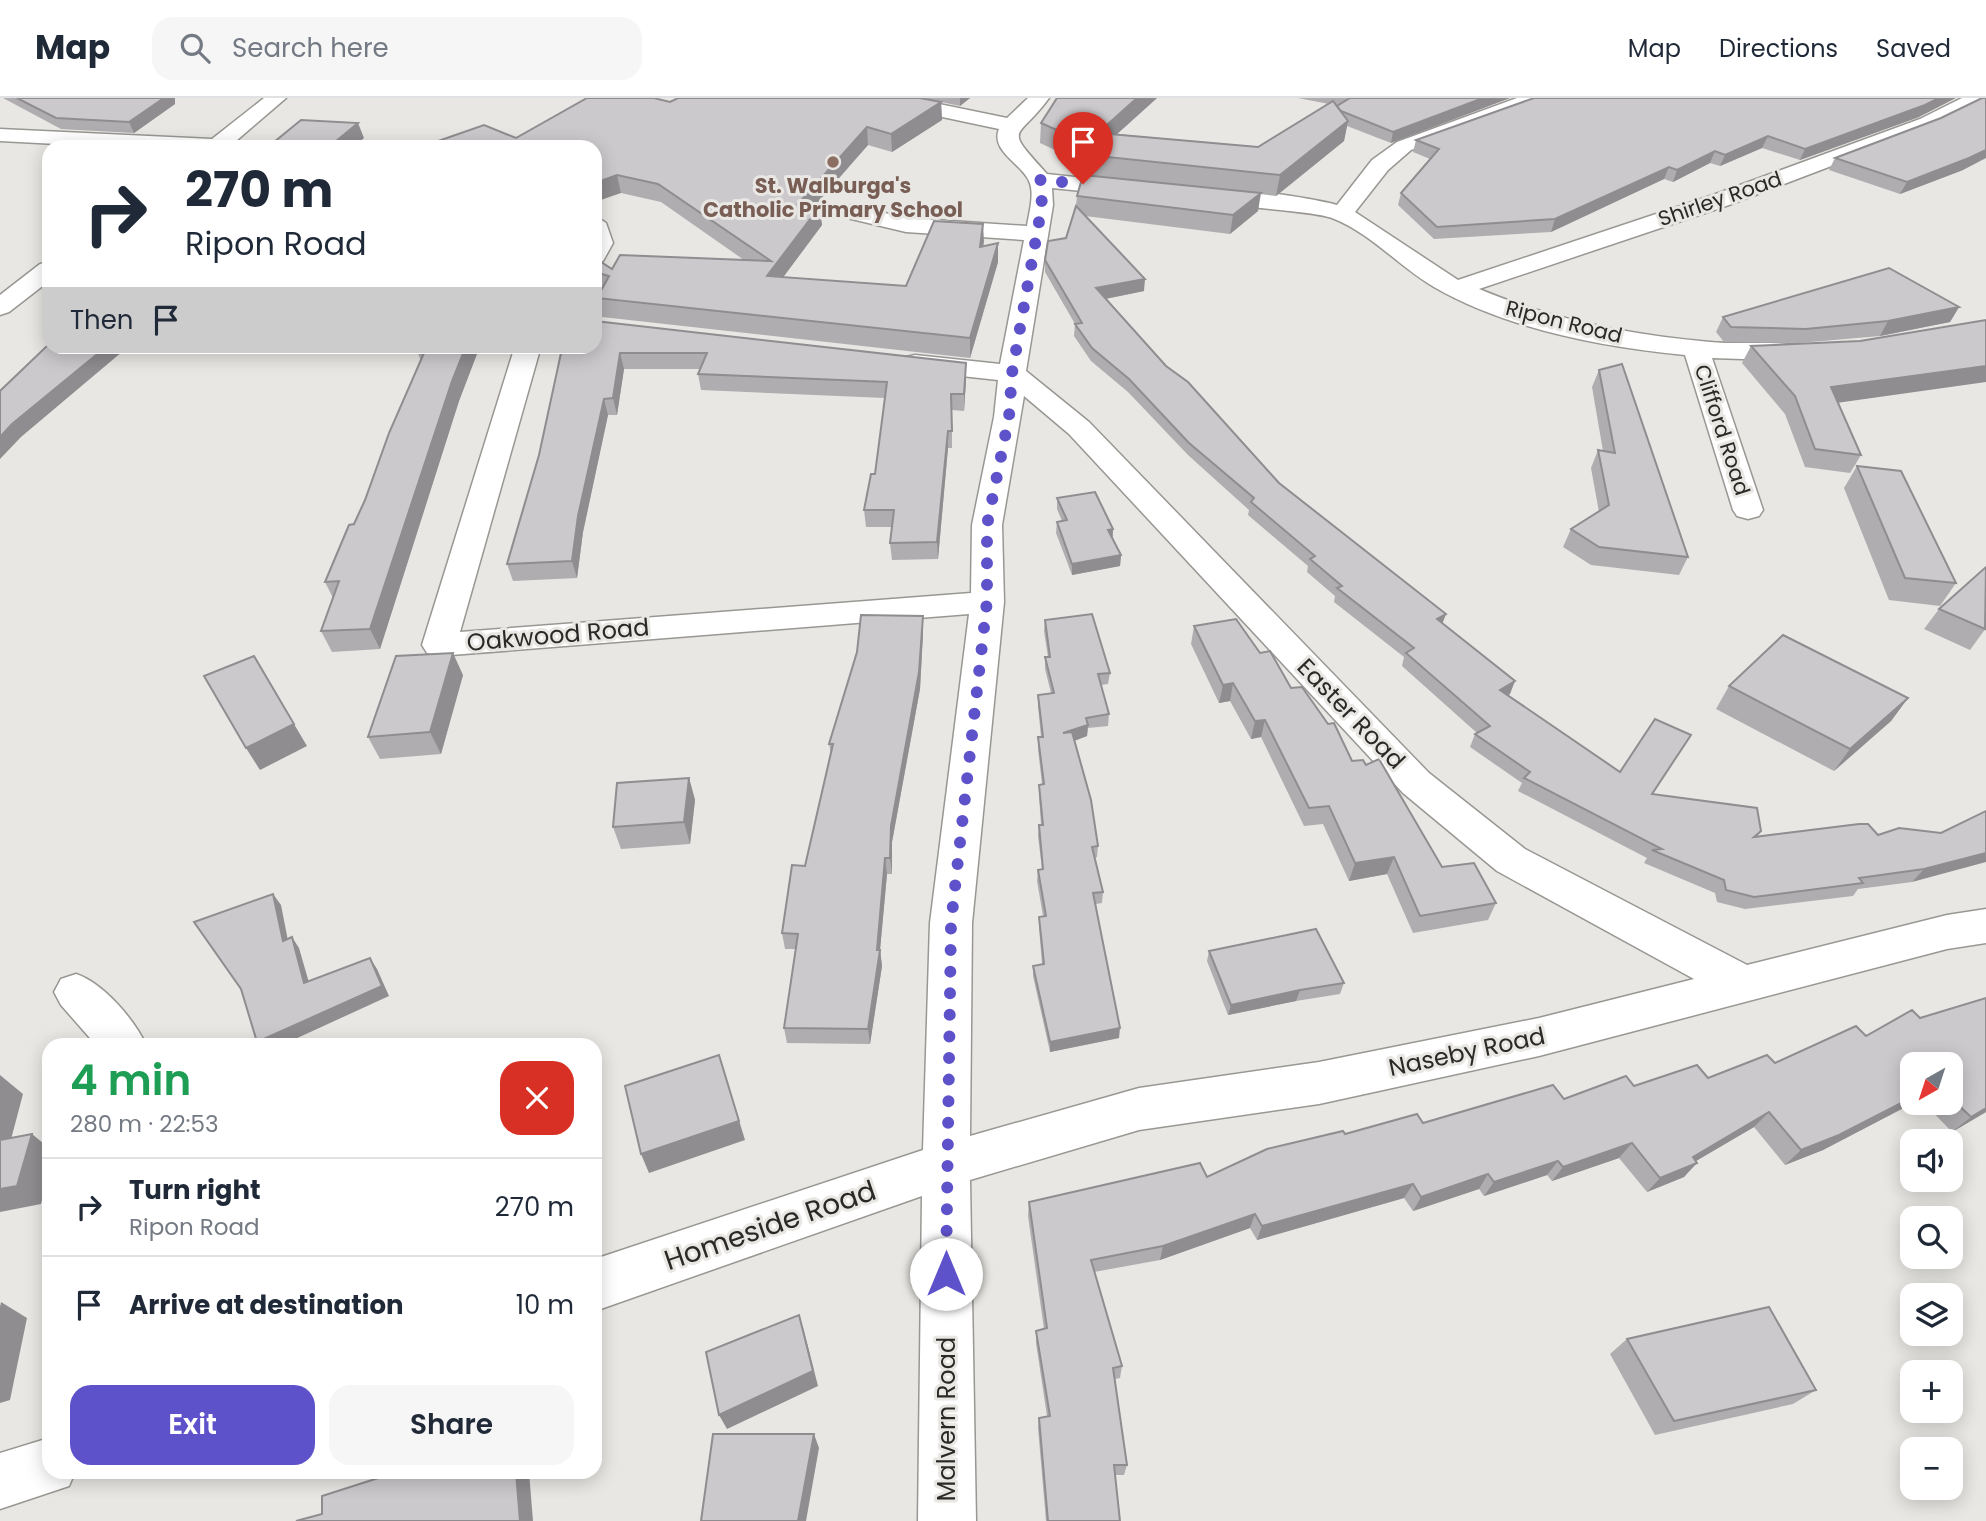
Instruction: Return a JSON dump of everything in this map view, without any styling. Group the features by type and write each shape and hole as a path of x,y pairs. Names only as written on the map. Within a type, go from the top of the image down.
{"street":[{"path":"225,140 276,98"},
{"path":"881,98 1011,125"},
{"path":"1039,98 1011,125 1007,135 1010,146 1040,180 1159,192"},
{"path":"1342,214 1380,165 1404,146 1536,98"},
{"name":"Shirley Road","path":"1457,289 1721,200 1927,123 1978,98"},
{"path":"0,135 90,140"},
{"name":"Malvern Road","path":"947,1521 946,1165 951,923 987,601 987,525 1009,417 1012,373 1042,205 1040,180"},
{"name":"Ripon Road","path":"1187,194 1312,207 1342,214 1377,235 1432,276 1457,289 1521,314 1619,337 1696,349 1757,354 1818,352"},
{"path":"851,212 873,226 906,225 1036,234"},
{"path":"0,281 42,274"},
{"path":"0,307 42,274"},
{"name":"Clifford Road","path":"1696,349 1748,510"},
{"name":"Oakwood Road","path":"526,354 439,645 987,601"},
{"path":"892,360 1012,373"},
{"name":"Easter Road","path":"1012,373 1079,428 1416,783 1511,860 1743,984"},
{"name":"Naseby Road","path":"946,1165 1139,1109 1319,1083 1539,1037 1947,932 1986,926"},
{"path":"76,992 118,1038"},
{"name":"Homeside Road","path":"602,1283 946,1165"},
{"path":"0,1480 42,1468"}],"building":[{"path":"17,98 164,98 129,122 56,118"},
{"path":"587,98 654,98 670,102 678,98 920,98 941,102 891,134 867,127 798,204 820,206 767,276 906,286 934,221 983,224 980,247 998,243 970,338 602,299 602,289 609,276 602,274 602,263 612,269 620,255 771,261 658,184 617,175 602,180 602,140 441,140 484,125 516,138"},
{"path":"1057,98 1137,98 1098,133 1258,147 1333,101 1348,121 1280,175 1088,155 1094,136 1086,143 1041,123"},
{"path":"1350,98 1483,98 1393,132 1341,111 1337,106"},
{"path":"1534,98 1939,98 1805,149 1768,136 1725,155 1715,151 1677,170 1669,167 1555,219 1437,227 1401,193 1439,149 1416,140"},
{"path":"1986,98 1986,150 1969,158 1907,182 1835,158 1941,118"},
{"path":"301,120 358,123 337,140 277,140"},
{"path":"1083,175 1261,193 1233,215 1077,196"},
{"path":"1076,206 1145,279 1096,288 1166,366 1188,382 1279,483 1446,614 1437,619 1515,681 1500,690 1620,772 1655,719 1691,735 1652,794 1757,808 1761,831 1754,837 1859,824 1868,824 1878,835 1899,828 1941,833 1986,811 1986,853 1924,869 1859,878 1863,883 1754,897 1726,890 1724,880 1652,850 1662,849 1524,778 1530,772 1475,734 1490,726 1406,653 1414,648 1337,588 1342,586 1310,559 1315,556 1251,502 1254,498 1189,443 1129,379 1092,348 1075,324 1082,323 1045,260 1048,241 1066,238"},
{"path":"1889,268 1959,307 1888,321 1806,329 1731,327 1723,317"},
{"path":"1986,320 1986,366 1831,387 1861,455 1815,449 1795,396 1751,346 1860,341"},
{"path":"602,322 966,363 964,394 951,394 952,431 948,431 937,542 890,543 894,510 864,510 871,474 875,474 887,382 698,374 707,353 620,353 613,398 604,399 578,516 572,561 507,564 539,455 561,354 602,354"},
{"path":"42,351 42,354 97,354 0,437 0,391"},
{"path":"424,354 463,354 370,629 321,631 339,581 325,582 349,525 354,524 365,500 389,433"},
{"path":"1622,364 1688,557 1599,547 1571,529 1609,505 1598,450 1615,453 1599,370"},
{"path":"1857,466 1901,471 1956,583 1905,578"},
{"path":"1095,492 1113,529 1108,530 1121,555 1072,564 1057,522 1067,520 1057,498"},
{"path":"1986,567 1985,629 1939,609"},
{"path":"1092,614 1110,673 1098,674 1109,714 1086,718 1088,725 1063,733 1072,732 1091,800 1098,846 1092,847 1103,892 1093,893 1120,1028 1050,1042 1033,966 1044,964 1039,917 1046,916 1038,870 1043,869 1039,785 1044,784 1038,737 1043,737 1038,695 1054,693 1045,657 1050,657 1045,620"},
{"path":"861,615 923,616 919,672 891,826 890,858 885,858 877,950 880,950 868,1029 784,1028 798,934 782,933 792,865 805,866 833,744 829,744 857,652"},
{"path":"1236,619 1260,653 1270,651 1291,688 1302,687 1328,724 1334,723 1352,761 1363,760 1366,765 1379,759 1442,867 1474,863 1496,903 1420,916 1394,857 1355,863 1329,806 1309,808 1265,720 1255,721 1233,683 1223,685 1194,626"},
{"path":"1783,635 1908,698 1850,749 1729,686"},
{"path":"453,653 430,732 368,737 396,656"},
{"path":"254,656 294,724 246,748 204,676"},
{"path":"689,778 684,822 613,827 617,783"},
{"path":"273,894 283,941 292,937 304,983 370,958 382,986 266,1038 256,1038 241,989 194,922"},
{"path":"1316,929 1344,983 1231,1005 1209,951"},
{"path":"1986,998 1986,1108 1971,1117 1964,1110 1964,1052 1900,1052 1900,1104 1839,1135 1801,1150 1769,1112 1693,1157 1697,1163 1660,1178 1632,1143 1563,1167 1558,1161 1494,1182 1488,1174 1421,1197 1413,1184 1262,1226 1255,1214 1163,1246 1091,1260 1122,1366 1113,1368 1127,1465 1114,1465 1120,1521 1048,1521 1039,1418 1050,1416 1036,1331 1047,1328 1029,1202 1200,1163 1207,1177 1267,1149 1343,1131 1345,1134 1417,1114 1423,1123 1553,1085 1564,1099 1626,1076 1634,1086 1697,1065 1708,1078 1767,1055 1775,1063 1856,1026 1866,1036 1912,1010 1920,1018"},
{"path":"719,1055 739,1121 641,1154 625,1086"},
{"path":"32,1134 17,1186 0,1189 0,1140"},
{"path":"1769,1307 1816,1390 1674,1421 1627,1339"},
{"path":"799,1315 813,1371 719,1415 706,1352"},
{"path":"713,1434 814,1434 798,1521 701,1521"},
{"path":"375,1479 517,1479 520,1521 296,1521 322,1514 322,1496"}],"place":[{"name":"St. Walburga's Catholic Primary School","path":"833,162"}],"route":[{"path":"946,1274 951,923 987,601 987,525 1009,417 1012,373 1042,205 1040,180 1083,184"}]}
